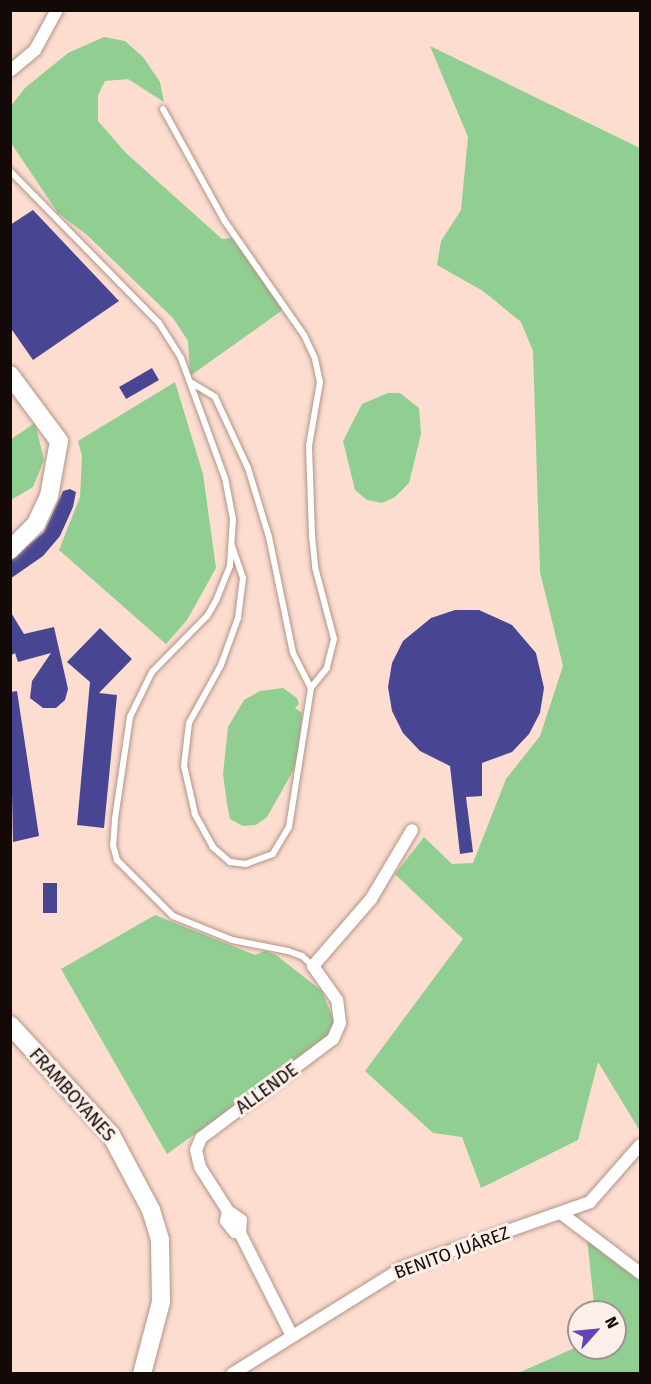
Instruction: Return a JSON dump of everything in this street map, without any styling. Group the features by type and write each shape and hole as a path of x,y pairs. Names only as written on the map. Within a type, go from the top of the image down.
{"street":[{"path":"10,71 35,50 57,10"},
{"path":"10,375 59,441 49,496 36,524 10,550"},
{"path":"313,966 371,898 412,830"},
{"name":"ALLENDE","path":"291,1334 240,1233 241,1220 228,1211 200,1167 196,1150 201,1138 333,1039 340,1023 338,1000 313,966"},
{"name":"FRAMBOYANES","path":"10,1025 111,1135 151,1210 160,1240 161,1302 142,1374"},
{"name":"BENITO JUÁREZ","path":"232,1374 291,1334 402,1268 562,1214 590,1202 638,1153"},
{"path":"562,1214 640,1273"}],"lane":[{"path":"163,109 224,220 304,335 318,370 320,382 309,446 312,536 334,639 327,668 310,688 289,827 273,854 264,860 246,864 230,862 213,847 197,820 184,766 189,723 221,665 238,618 242,565 232,546"},
{"path":"10,171 159,323 192,383 225,478 232,519 232,546 226,579 207,615 162,659 136,700 128,726 113,845 117,860 173,916 238,942 266,945 302,956 313,966"},
{"path":"192,383 215,397 248,468 270,537 293,653 310,688"}],"green space":[{"path":"104,37 125,41 143,57 160,82 164,102 128,79 105,81 98,95 98,121 126,153 222,239 241,237 243,250 284,309 190,376 188,341 173,318 87,235 58,213 11,143 10,107 25,88 68,53"},
{"path":"430,46 640,148 640,1131 598,1062 578,1140 481,1188 462,1137 433,1133 365,1071 463,939 395,874 424,837 452,864 473,863 506,779 540,736 563,666 540,572 533,351 521,322 483,291 437,265 441,241 461,210 468,137"},
{"path":"175,382 203,474 216,568 187,620 166,644 59,550 80,497 82,456 78,441"},
{"path":"388,393 400,393 419,408 421,434 409,483 395,497 382,503 367,500 355,490 343,441 362,404"},
{"path":"35,423 44,460 33,487 11,500 11,439"},
{"path":"283,688 297,698 299,704 295,708 302,713 299,750 293,771 267,817 256,825 243,826 230,819 227,804 223,774 228,727 244,700 260,691"},
{"path":"155,915 255,955 265,951 276,955 322,991 334,1021 326,1040 167,1154 61,969"},
{"path":"587,1239 640,1269 640,1373 516,1374 567,1351 567,1360 627,1360 627,1300 594,1300"}],"building":[{"path":"33,210 119,301 33,360 10,327 10,225"},
{"path":"152,368 159,380 126,399 119,387"},
{"path":"70,489 76,492 73,507 60,536 43,556 10,579 10,561 44,532 63,491"},
{"path":"455,610 479,610 512,625 536,653 544,688 540,713 529,734 512,752 482,763 482,796 466,797 473,852 460,854 450,766 420,751 403,733 392,711 388,687 392,663 403,641 431,618"},
{"path":"10,611 24,634 54,627 68,689 65,700 56,708 43,708 30,698 32,681 51,653 18,662 15,653 10,656"},
{"path":"100,628 132,659 99,693 117,695 104,828 77,825 90,682 67,662"},
{"path":"17,691 39,836 13,842 10,692"},
{"path":"43,883 57,883 57,913 43,913"}]}
